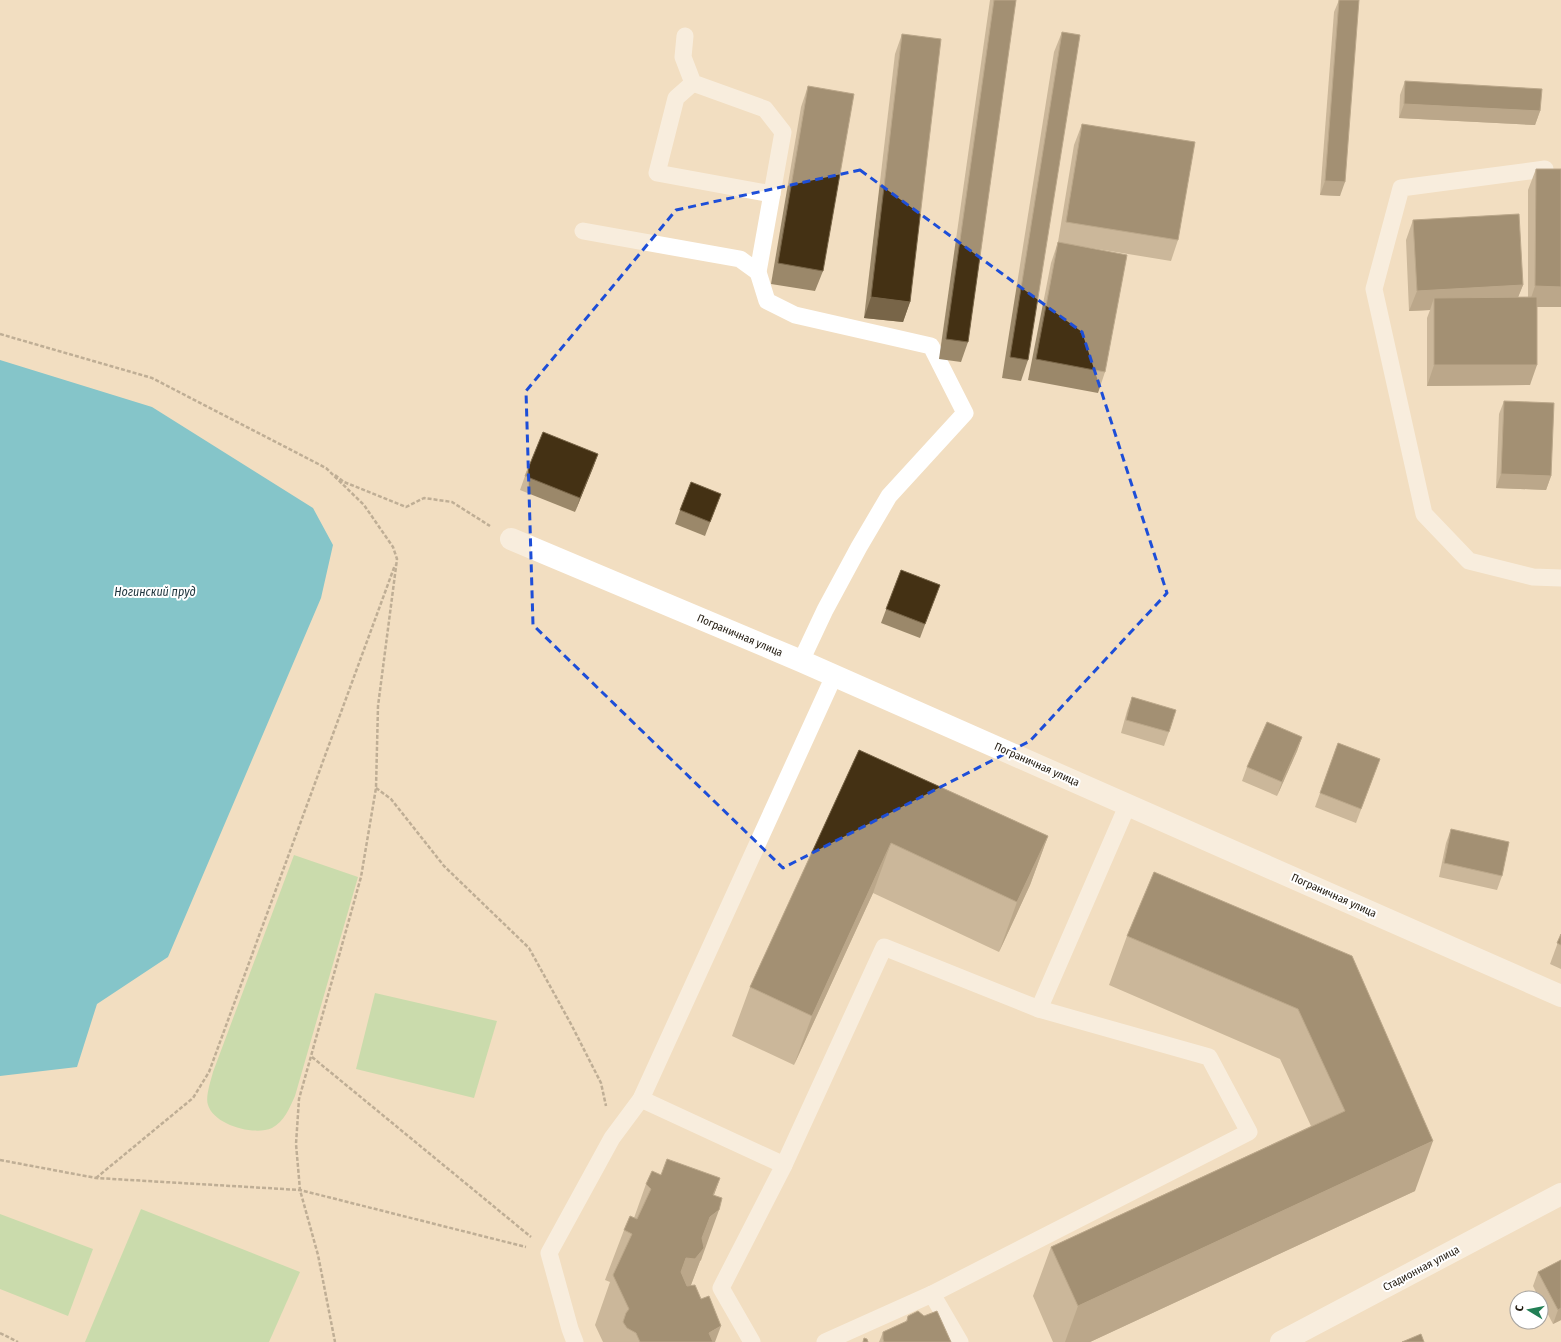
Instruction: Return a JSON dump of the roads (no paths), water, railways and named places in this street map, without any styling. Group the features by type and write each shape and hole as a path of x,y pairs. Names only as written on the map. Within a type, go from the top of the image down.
{"street":[{"name":"Пограничная улица","path":"510,539 801,661 1561,996"},
{"name":"Стадионная улица","path":"1291,1340 1561,1194"}],"lane":[{"path":"685,36 683,57 693,83 765,109 783,132 758,272 767,301 795,315 931,346 964,413 889,496 825,610 801,661"},
{"path":"693,83 676,98 657,173 772,194"},
{"path":"1545,169 1401,188 1374,289 1424,514 1469,561 1532,577 1561,578"},
{"path":"583,232 740,259 758,272"},
{"path":"575,1342 549,1253 612,1138 641,1099 834,676"},
{"path":"1039,1009 1128,804"},
{"path":"752,1342 720,1288 784,1165 884,947 1039,1009 1209,1057 1249,1132 932,1294 826,1342"},
{"path":"641,1099 784,1165"},
{"path":"932,1294 960,1342"}],"water":[{"name":"Ногинский пруд","path":"0,360 152,407 313,508 333,545 321,598 168,957 97,1004 77,1067 0,1076"}]}
